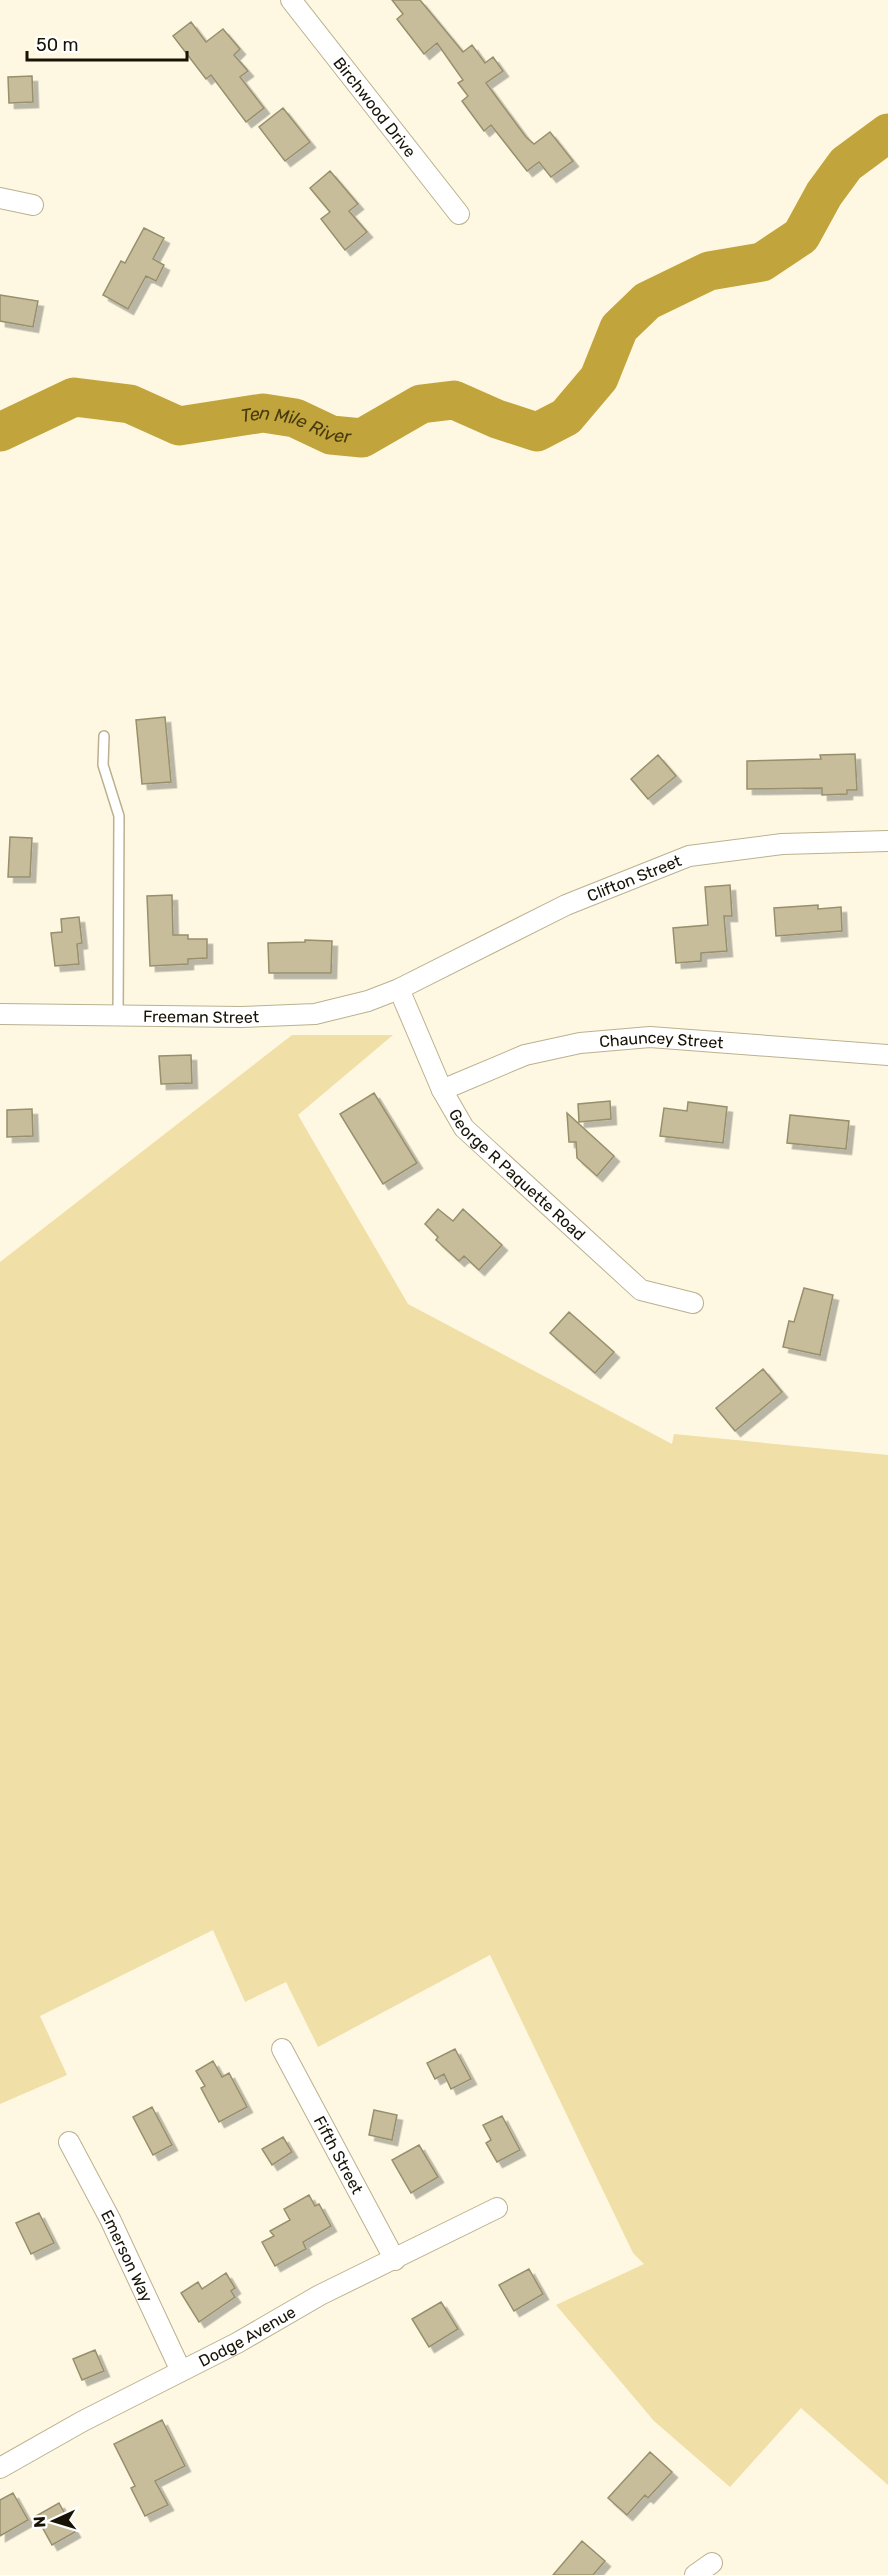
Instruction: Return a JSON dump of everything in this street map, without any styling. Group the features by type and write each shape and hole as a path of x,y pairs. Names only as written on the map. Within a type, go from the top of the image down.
{"street":[{"name":"Birchwood Drive","path":"291,0 459,214"},
{"path":"0,198 33,205"},
{"name":"Clifton Street","path":"399,989 566,905 689,856 782,844 888,841"},
{"name":"Freeman Street","path":"0,1014 242,1017 315,1014 368,1001 399,989"},
{"name":"George R Paquette Road","path":"399,989 442,1090 464,1128 641,1290 693,1303"},
{"name":"Chauncey Street","path":"442,1090 525,1055 580,1043 639,1038 888,1056"},
{"name":"Fifth Street","path":"282,2049 395,2260"},
{"name":"Emerson Way","path":"69,2142 110,2218 181,2371"},
{"name":"Dodge Avenue","path":"0,2468 83,2421 237,2343 320,2295 497,2208"},
{"path":"695,2575 712,2563"}],"lane":[{"path":"104,736 103,765 119,816 118,1016"}],"shaded area":[{"path":"292,1035 393,1035 298,1115 408,1304 672,1444 674,1434 888,1455 888,2485 801,2408 730,2487 654,2421 556,2305 644,2264 633,2253 490,1955 318,2047 286,1982 245,2002 213,1930 40,2016 67,2075 0,2104 0,1262"}],"building":[{"path":"392,0 420,0 463,52 472,45 485,63 493,57 503,71 486,83 526,137 534,144 550,132 573,161 551,177 539,162 527,171 491,125 484,131 462,101 468,96 458,83 463,80 437,43 424,54 397,19 403,14"},
{"path":"191,22 206,42 223,29 240,49 234,55 248,71 240,77 264,108 246,122 211,75 206,79 173,36"},
{"path":"32,76 33,102 9,103 8,77"},
{"path":"283,108 310,142 285,161 259,127"},
{"path":"330,171 358,204 349,211 367,232 345,250 321,219 330,212 310,188"},
{"path":"144,228 164,238 153,259 164,265 156,281 146,276 128,309 103,295 121,261 125,263"},
{"path":"0,295 38,301 33,327 0,321"},
{"path":"165,717 171,782 142,784 136,720"},
{"path":"855,754 857,790 847,790 847,794 822,795 822,788 747,789 747,761 821,759 820,755"},
{"path":"658,755 676,776 648,799 631,779"},
{"path":"10,837 32,838 30,877 8,877"},
{"path":"730,885 732,916 724,916 727,951 701,953 701,961 676,963 673,928 708,925 705,887"},
{"path":"172,895 173,935 188,935 188,939 207,939 207,958 188,959 188,964 150,966 147,896"},
{"path":"818,905 818,909 841,907 842,931 776,936 774,908"},
{"path":"79,917 82,943 77,944 79,964 55,966 51,933 62,932 61,919"},
{"path":"305,940 332,941 331,973 269,973 268,943 305,942"},
{"path":"191,1055 192,1083 161,1084 159,1056"},
{"path":"374,1093 417,1163 383,1184 340,1114"},
{"path":"610,1101 611,1119 579,1122 578,1104"},
{"path":"688,1102 727,1107 723,1143 660,1136 664,1108 687,1111"},
{"path":"32,1109 33,1136 7,1137 7,1110"},
{"path":"567,1113 614,1156 597,1176 577,1158 576,1142 569,1142"},
{"path":"790,1115 849,1121 846,1149 787,1143"},
{"path":"438,1209 453,1221 463,1209 502,1245 479,1270 464,1256 459,1261 436,1240 438,1237 425,1224"},
{"path":"804,1288 833,1295 820,1355 783,1347 789,1321 794,1322"},
{"path":"569,1312 614,1352 595,1373 550,1333"},
{"path":"763,1369 782,1392 735,1431 716,1408"},
{"path":"455,2049 471,2079 451,2089 444,2074 435,2079 427,2063"},
{"path":"213,2061 222,2077 229,2073 247,2107 219,2122 201,2088 205,2086 196,2071"},
{"path":"152,2107 172,2145 153,2155 133,2117"},
{"path":"374,2110 397,2115 392,2140 369,2135"},
{"path":"502,2116 520,2150 497,2162 486,2143 491,2140 483,2125"},
{"path":"283,2137 292,2152 272,2165 262,2149"},
{"path":"419,2145 438,2177 411,2193 392,2160"},
{"path":"309,2195 315,2206 319,2204 331,2226 303,2242 306,2249 275,2266 262,2242 274,2236 270,2231 290,2220 284,2209"},
{"path":"39,2213 54,2243 31,2254 16,2223"},
{"path":"529,2269 543,2294 514,2311 499,2285"},
{"path":"226,2273 235,2288 231,2291 235,2297 199,2322 181,2293 198,2282 202,2289"},
{"path":"441,2302 458,2329 429,2347 412,2319"},
{"path":"95,2350 104,2371 82,2380 73,2359"},
{"path":"162,2420 185,2466 155,2481 168,2505 145,2516 131,2488 135,2486 114,2444"},
{"path":"650,2452 672,2472 648,2498 645,2495 627,2515 608,2498"},
{"path":"13,2493 28,2520 0,2536 0,2500"},
{"path":"59,2503 75,2532 52,2545 36,2516"},
{"path":"582,2541 605,2561 593,2575 553,2575"}],"waterway":[{"name":"Ten Mile River","path":"0,432 74,397 130,404 179,426 263,413 295,418 331,435 362,438 421,404 454,400 497,419 537,432 566,417 599,378 619,328 647,301 709,271 762,262 801,236 824,194 846,164 888,133"}]}
